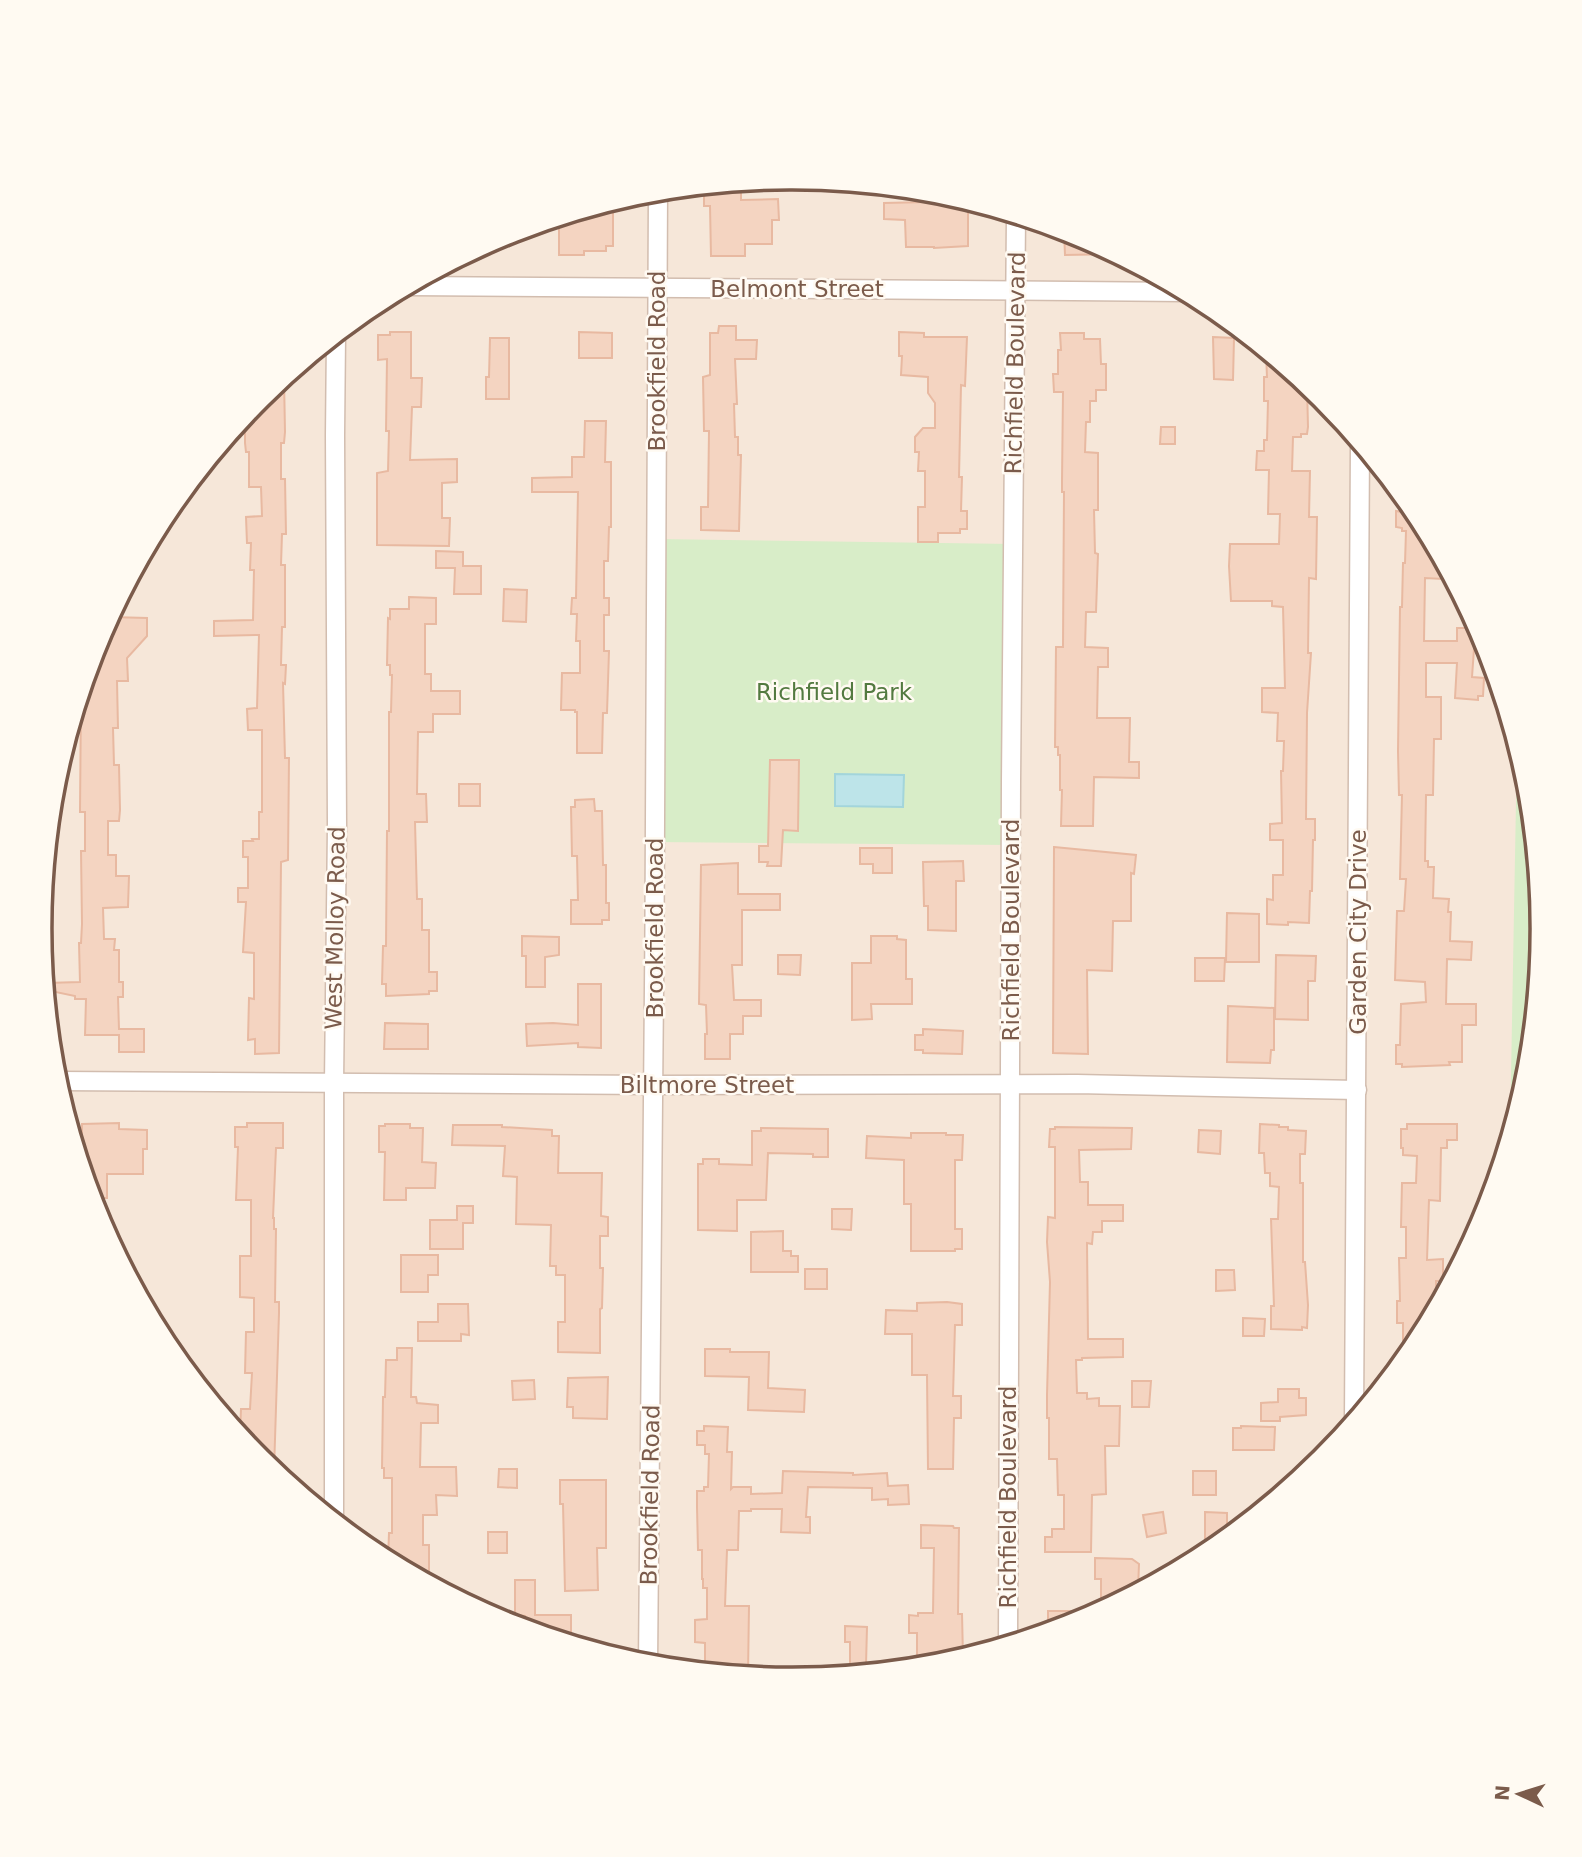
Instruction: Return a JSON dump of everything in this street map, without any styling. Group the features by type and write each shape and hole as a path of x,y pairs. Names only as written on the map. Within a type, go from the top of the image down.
{"street":[{"name":"Brookfield Road","path":"649,1653 655,1085 658,202"},
{"name":"Richfield Boulevard","path":"1008,1634 1016,225"},
{"name":"Belmont Street","path":"427,286 1164,292"},
{"name":"West Molloy Road","path":"334,1508 336,347"},
{"name":"Garden City Drive","path":"1354,1405 1360,459"},
{"name":"Biltmore Street","path":"69,1081 655,1085 1090,1084 1357,1090"}],"shaded area":[{"path":"791,190 887,196 982,215 1028,229 1118,266 1160,289 1201,314 1278,373 1313,406 1377,479 1431,559 1453,602 1490,691 1504,737 1515,784 1528,880 1530,928 1523,1025 1504,1120 1490,1166 1473,1211 1431,1298 1377,1378 1346,1415 1278,1484 1241,1514 1201,1543 1118,1591 1074,1611 982,1642 887,1661 839,1665 791,1667 695,1661 600,1642 554,1628 464,1591 422,1568 381,1543 304,1484 269,1451 205,1378 151,1298 129,1255 92,1166 78,1120 67,1073 54,977 52,928 59,832 78,737 92,691 109,646 151,559 205,479 236,442 304,373 341,343 381,314 464,266 508,246 600,215 695,196 743,192"}],"green space":[{"name":"Richfield Park","path":"656,539 1013,544 1011,845 655,842"},
{"path":"1516,791 1528,880 1530,928 1523,1025 1511,1091"}],"water":[{"path":"835,774 904,775 903,807 835,806"}],"building":[{"path":"741,192 741,200 778,199 779,220 772,220 772,244 745,244 745,256 711,256 710,206 704,206 704,195"},
{"path":"923,202 968,212 968,246 906,247 905,220 884,219 884,203"},
{"path":"613,212 613,246 606,246 606,251 584,251 584,255 559,255 559,227"},
{"path":"1064,242 1093,254 1065,255"},
{"path":"719,326 736,326 736,340 757,340 756,359 735,359 735,437 738,437 738,455 741,455 739,531 701,530 701,507 708,507 709,431 704,431 703,377 710,375 710,333 718,333"},
{"path":"390,332 411,332 411,378 422,378 421,407 412,407 410,460 457,459 457,482 442,483 442,518 450,518 449,546 377,545 377,473 388,471 389,431 386,431 387,359 378,360 378,335 390,335"},
{"path":"579,332 612,333 612,358 579,358"},
{"path":"899,332 924,333 924,337 967,337 965,386 961,385 959,477 962,477 961,511 967,511 967,529 960,529 960,533 938,533 938,542 918,542 918,507 925,507 925,471 918,471 919,452 915,452 915,437 923,428 935,428 935,403 928,393 928,377 901,375"},
{"path":"1060,333 1084,333 1084,339 1100,339 1101,364 1106,364 1106,390 1096,390 1096,401 1090,401 1090,422 1086,422 1085,452 1098,453 1098,510 1094,510 1095,553 1098,554 1096,612 1086,612 1085,647 1108,648 1108,667 1098,667 1097,718 1130,718 1129,762 1139,762 1139,778 1094,777 1093,826 1061,826 1060,755 1058,747 1055,747 1056,647 1063,647 1063,392 1054,392 1053,374 1058,374"},
{"path":"1213,337 1234,338 1233,380 1214,379"},
{"path":"490,338 509,338 509,399 486,399"},
{"path":"1266,364 1307,401 1307,434 1293,437 1292,471 1310,471 1309,517 1317,517 1316,579 1309,578 1308,653 1311,653 1307,713 1306,819 1315,819 1312,891 1309,923 1288,922 1288,925 1267,924 1267,899 1273,900 1273,875 1283,875 1283,840 1270,840 1270,824 1282,823 1281,771 1284,741 1277,741 1278,713 1262,712 1262,688 1285,688 1283,607 1272,606 1272,601 1231,601 1229,566 1230,544 1279,544 1280,514 1268,514 1269,470 1256,470 1257,451 1264,451 1264,440 1267,440 1268,401 1264,401 1264,377 1267,377"},
{"path":"284,392 285,432 284,443 281,443 281,479 285,479 286,534 282,534 281,565 285,565 285,627 282,627 281,665 286,665 285,684 283,683 285,758 289,758 288,860 281,862 279,1053 255,1054 255,1039 248,1040 249,998 254,999 254,953 243,952 246,902 238,902 238,888 248,888 248,857 243,857 243,841 259,839 259,812 262,812 262,730 248,730 247,709 257,708 259,635 214,636 214,621 253,620 254,570 250,570 251,543 247,543 246,517 262,516 261,487 249,487 249,452 246,452 245,432"},
{"path":"585,421 606,421 605,462 611,462 611,527 608,561 604,561 604,598 609,598 609,615 604,615 604,651 609,651 607,713 603,713 602,753 577,753 577,712 561,710 562,673 580,673 580,641 576,641 577,614 571,614 572,598 576,598 578,492 532,492 532,478 572,477 572,457 584,457"},
{"path":"1161,427 1175,427 1175,444 1160,444"},
{"path":"1396,511 1401,512 1405,518 1441,579 1425,578 1424,641 1457,641 1457,628 1465,628 1474,649 1472,677 1484,678 1483,696 1478,696 1478,700 1455,698 1457,663 1426,663 1426,697 1441,697 1441,739 1434,739 1433,795 1426,795 1425,861 1428,861 1428,867 1434,867 1433,898 1449,899 1450,941 1472,942 1471,960 1447,959 1446,1004 1476,1004 1476,1025 1462,1025 1462,1062 1449,1062 1450,1065 1402,1067 1402,1064 1396,1064 1396,1045 1400,1045 1401,1004 1426,1002 1425,982 1395,980 1397,911 1404,911 1406,879 1400,879 1402,795 1399,795 1398,751 1400,607 1406,531 1396,527"},
{"path":"436,551 463,552 463,566 481,566 481,594 454,594 455,568 436,568"},
{"path":"504,589 527,590 526,622 503,621"},
{"path":"409,597 436,598 436,624 425,624 425,674 431,674 431,691 460,691 460,714 433,714 433,732 418,732 417,794 426,794 427,822 415,822 417,899 422,899 422,930 429,930 429,972 437,972 437,991 429,991 429,994 386,996 386,984 382,984 383,946 386,946 389,712 392,675 390,665 387,665 388,618 390,619 390,609 409,609"},
{"path":"122,617 147,618 147,636 127,658 128,681 117,681 118,728 113,728 114,765 119,765 120,810 119,821 108,821 108,855 116,855 116,876 129,876 128,907 103,908 104,939 115,939 114,950 119,950 119,982 123,982 123,997 118,997 119,1029 144,1029 144,1052 119,1052 119,1035 85,1035 86,999 75,999 75,996 56,992 55,983 80,982 81,851 85,851 85,812 80,812 81,728 92,691"},
{"path":"770,760 799,760 798,831 783,830 781,866 767,866 768,862 759,862 759,846 768,846"},
{"path":"459,784 480,784 480,806 459,806"},
{"path":"594,799 595,811 602,811 603,865 606,865 609,920 602,920 602,924 571,924 571,900 578,900 577,856 572,856 571,807 575,807 575,800"},
{"path":"1054,847 1136,855 1134,874 1131,873 1131,921 1113,921 1112,971 1087,970 1088,1054 1053,1053"},
{"path":"860,848 892,848 892,873 873,873 873,864 860,864"},
{"path":"963,861 964,881 956,881 956,931 928,930 928,906 924,906 923,862"},
{"path":"738,863 738,894 780,894 780,910 742,910 742,965 732,965 734,1000 761,1000 761,1016 743,1016 743,1034 730,1034 730,1059 705,1059 706,1005 699,1004 701,865"},
{"path":"1227,913 1259,914 1259,962 1226,962"},
{"path":"522,936 559,937 559,955 545,957 545,987 526,987 526,956 522,956"},
{"path":"871,936 897,936 897,939 906,940 906,979 912,979 912,1004 871,1004 872,1019 852,1020 852,963 871,963"},
{"path":"778,955 801,955 800,975 778,974"},
{"path":"1276,955 1316,956 1315,981 1308,981 1308,1020 1275,1019"},
{"path":"1195,958 1225,958 1224,981 1195,981"},
{"path":"578,984 601,984 601,1048 578,1047 578,1043 527,1046 526,1024 578,1025"},
{"path":"1228,1006 1274,1008 1274,1050 1271,1050 1270,1063 1227,1062"},
{"path":"385,1023 428,1024 428,1049 384,1049"},
{"path":"923,1029 963,1031 962,1054 923,1053 923,1050 915,1050 915,1035 923,1035"},
{"path":"119,1123 119,1129 147,1130 147,1149 143,1149 143,1174 107,1174 107,1198 104,1198 82,1133 82,1124"},
{"path":"247,1123 283,1123 283,1148 276,1148 273,1218 276,1229 275,1302 279,1302 274,1456 241,1420 241,1409 250,1409 252,1373 245,1373 246,1332 254,1332 254,1298 240,1297 240,1256 251,1256 251,1200 236,1200 238,1147 235,1147 235,1127 247,1127"},
{"path":"410,1124 410,1128 423,1128 422,1162 436,1163 435,1188 406,1188 406,1200 384,1200 385,1152 379,1152 379,1126"},
{"path":"1260,1124 1306,1131 1305,1154 1300,1154 1300,1183 1303,1183 1303,1262 1308,1305 1307,1328 1302,1327 1302,1330 1271,1329 1271,1306 1274,1306 1271,1219 1278,1219 1279,1187 1270,1186 1270,1173 1265,1173 1264,1153 1259,1153"},
{"path":"1407,1124 1457,1124 1457,1140 1447,1140 1447,1148 1441,1148 1440,1201 1429,1200 1427,1260 1443,1259 1443,1275 1440,1281 1436,1281 1431,1298 1403,1342 1403,1323 1397,1323 1397,1301 1400,1301 1399,1258 1406,1258 1406,1227 1401,1227 1402,1183 1416,1183 1417,1156 1403,1155 1401,1129 1407,1129"},
{"path":"453,1125 502,1125 552,1130 552,1136 559,1136 558,1173 602,1173 601,1216 608,1217 608,1236 600,1236 600,1268 603,1268 600,1353 558,1352 558,1322 565,1322 565,1275 556,1275 556,1266 550,1266 551,1225 516,1224 517,1177 503,1176 505,1146 452,1145"},
{"path":"761,1128 828,1129 828,1157 768,1153 766,1200 737,1200 737,1231 698,1230 698,1164 703,1164 703,1159 719,1159 719,1164 752,1165 752,1131 761,1131"},
{"path":"1132,1128 1131,1149 1079,1150 1080,1182 1088,1182 1088,1205 1123,1205 1123,1221 1102,1221 1102,1232 1093,1232 1092,1244 1087,1243 1088,1339 1123,1339 1123,1357 1076,1360 1077,1393 1087,1393 1087,1399 1099,1398 1099,1406 1120,1406 1119,1446 1105,1446 1106,1494 1092,1495 1091,1552 1045,1552 1045,1537 1052,1537 1052,1529 1064,1529 1064,1495 1058,1495 1057,1459 1049,1459 1047,1418 1050,1282 1048,1217 1055,1218 1055,1147 1049,1147 1050,1129"},
{"path":"1199,1130 1221,1131 1220,1154 1198,1152"},
{"path":"911,1133 963,1135 962,1160 955,1160 955,1229 962,1229 962,1249 911,1251 911,1204 904,1204 904,1160 866,1158 867,1136 911,1138"},
{"path":"457,1206 473,1206 473,1223 463,1223 463,1249 430,1249 430,1220 457,1220"},
{"path":"832,1209 852,1209 851,1230 832,1229"},
{"path":"783,1231 783,1251 791,1251 791,1256 798,1256 798,1272 751,1272 751,1232"},
{"path":"401,1255 438,1255 438,1275 428,1275 428,1292 401,1292"},
{"path":"805,1269 827,1269 827,1289 805,1289"},
{"path":"1216,1270 1234,1270 1235,1290 1216,1291"},
{"path":"917,1303 962,1304 962,1325 955,1325 953,1396 961,1396 961,1418 954,1418 953,1469 928,1469 927,1375 912,1375 912,1334 885,1334 886,1310 917,1311"},
{"path":"438,1304 468,1304 469,1335 461,1334 461,1341 418,1341 418,1322 438,1322"},
{"path":"1243,1318 1265,1319 1264,1336 1243,1336"},
{"path":"397,1348 412,1348 411,1397 416,1397 417,1403 438,1405 438,1423 421,1423 420,1467 456,1467 457,1496 436,1495 437,1515 423,1515 423,1545 429,1545 429,1572 388,1548 389,1533 392,1533 392,1478 384,1478 382,1468 383,1397 386,1360 397,1360"},
{"path":"705,1349 769,1352 768,1388 805,1390 804,1412 748,1410 749,1377 705,1376"},
{"path":"608,1377 607,1419 573,1418 573,1407 567,1407 568,1378"},
{"path":"534,1380 535,1399 513,1400 512,1381"},
{"path":"1132,1381 1151,1381 1149,1407 1132,1407"},
{"path":"1278,1389 1299,1389 1299,1398 1306,1398 1306,1415 1280,1417 1280,1421 1261,1421 1261,1403 1278,1402"},
{"path":"704,1426 728,1427 727,1452 732,1452 731,1489 751,1487 751,1494 782,1493 783,1471 853,1475 887,1473 888,1486 908,1485 909,1504 888,1505 888,1499 872,1500 872,1488 808,1487 806,1517 810,1517 810,1533 781,1532 782,1509 739,1511 738,1550 727,1550 725,1606 749,1606 748,1665 705,1662 705,1643 695,1642 695,1620 707,1619 707,1588 703,1588 702,1550 698,1550 697,1507 697,1491 704,1491 704,1487 708,1487 709,1454 705,1454 705,1445 697,1445 697,1431 704,1431"},
{"path":"1275,1427 1274,1450 1233,1450 1233,1428"},
{"path":"499,1469 517,1469 517,1488 498,1487"},
{"path":"1193,1471 1216,1471 1216,1495 1193,1495"},
{"path":"560,1480 606,1480 606,1548 597,1548 598,1590 565,1591"},
{"path":"1163,1512 1166,1533 1147,1537 1143,1515"},
{"path":"1205,1512 1227,1513 1227,1524 1205,1540"},
{"path":"921,1525 959,1528 958,1614 962,1614 963,1647 917,1656 917,1633 909,1633 909,1615 933,1613 934,1548 921,1548"},
{"path":"488,1532 507,1532 507,1553 488,1553"},
{"path":"1095,1558 1132,1559 1139,1564 1138,1580 1101,1599 1101,1579 1095,1579"},
{"path":"515,1580 535,1580 535,1615 571,1615 571,1633 525,1616 515,1614"},
{"path":"1048,1611 1074,1611 1048,1621"},
{"path":"845,1626 867,1627 866,1663 850,1664 850,1642 845,1642"}]}
